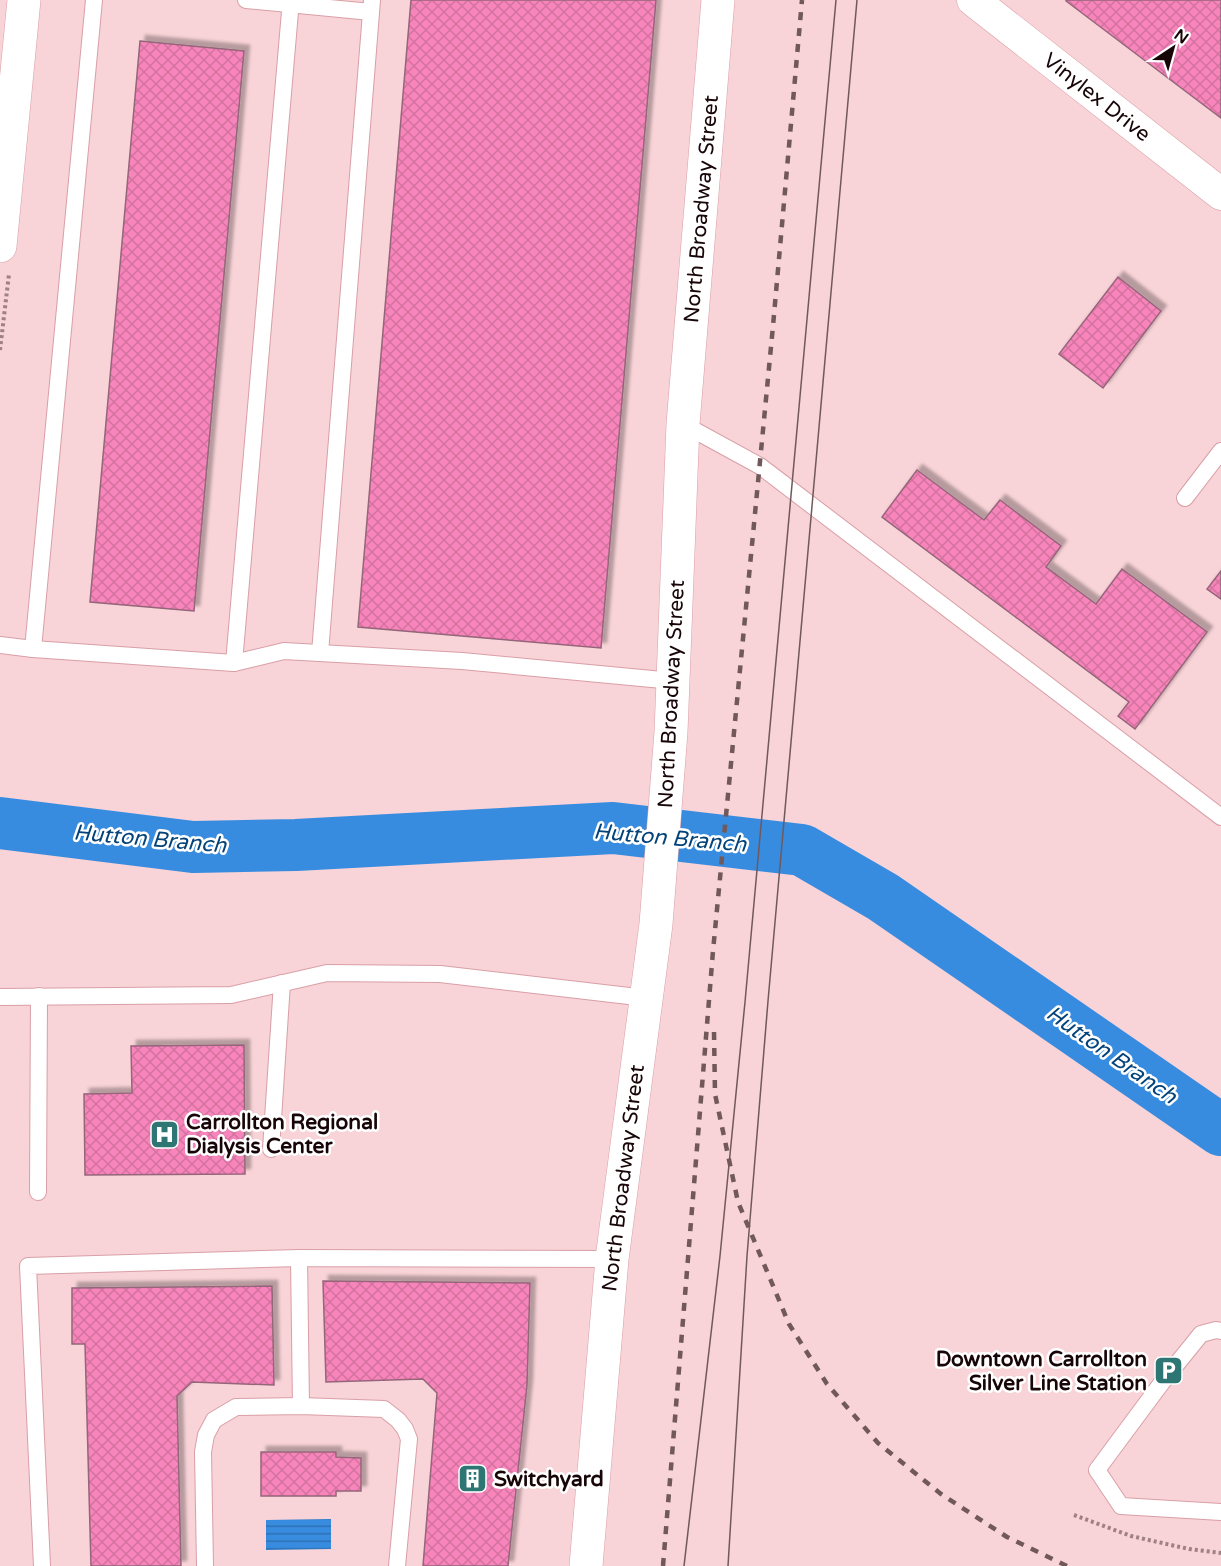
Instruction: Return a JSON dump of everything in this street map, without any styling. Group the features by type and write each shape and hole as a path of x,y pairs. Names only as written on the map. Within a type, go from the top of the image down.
{"street":[{"path":"0,246 24,0"},
{"name":"North Broadway Street","path":"586,1566 612,1259 656,924 671,732 683,424 718,0"},
{"name":"Vinylex Drive","path":"973,0 1221,194"}],"lane":[{"path":"33,649 94,0"},
{"path":"246,0 371,6 320,653"},
{"path":"234,663 291,3"},
{"path":"683,424 760,466 1221,817"},
{"path":"1185,498 1221,451"},
{"path":"0,645 234,663 284,651 462,661 673,681"},
{"path":"0,997 231,995 327,973 440,974 646,998"},
{"path":"271,1149 282,983"},
{"path":"38,1192 39,996"},
{"path":"42,1566 28,1266 299,1258 612,1259"},
{"path":"299,1258 301,1406"},
{"path":"1221,1331 1201,1334 1097,1470 1121,1506 1221,1512"},
{"path":"205,1566 203,1452 206,1435 214,1420 236,1407 301,1406 384,1409 405,1429 409,1439 397,1566"}],"path":[{"path":"1074,1515 1131,1536 1189,1549 1221,1552"}],"water":[{"path":"331,1519 331,1549 266,1550 266,1520"}],"building":[{"path":"411,0 656,0 601,648 358,627"},
{"path":"1221,0 1221,118 1066,1"},
{"path":"140,41 244,51 194,611 90,602"},
{"path":"1118,277 1161,311 1103,388 1059,354"},
{"path":"917,470 984,520 1000,500 1061,546 1046,567 1096,604 1122,569 1207,632 1135,729 1118,716 1129,702 882,517"},
{"path":"1221,571 1221,599 1207,589"},
{"name":"Carrollton Regional Dialysis Center","path":"244,1045 245,1174 85,1175 84,1094 132,1093 131,1046"},
{"name":"Switchyard","path":"323,1281 530,1283 527,1385 508,1566 423,1566 437,1393 423,1379 326,1382"},
{"path":"272,1286 274,1385 192,1382 177,1396 181,1566 91,1566 85,1344 72,1344 72,1288"},
{"path":"261,1452 336,1452 336,1457 361,1458 361,1491 336,1491 336,1496 261,1496"}],"waterway":[{"name":"Hutton Branch","path":"0,823 193,847 296,845 613,828 802,850 883,897 1221,1130"}],"tram line":[{"path":"684,1566 720,1256 745,1002 836,0"},
{"path":"728,1566 747,1256 768,1001 857,0"}],"railway":[{"path":"663,1566 713,951 802,0"},
{"path":"714,1032 715,1094 738,1202 789,1324 827,1384 878,1443 941,1494 1007,1537 1067,1566"}],"place":[{"name":"Carrollton Regional Dialysis Center","path":"165,1134"},
{"name":"Downtown Carrollton Silver Line Station","path":"1168,1371"},
{"name":"Switchyard","path":"473,1479"}]}
